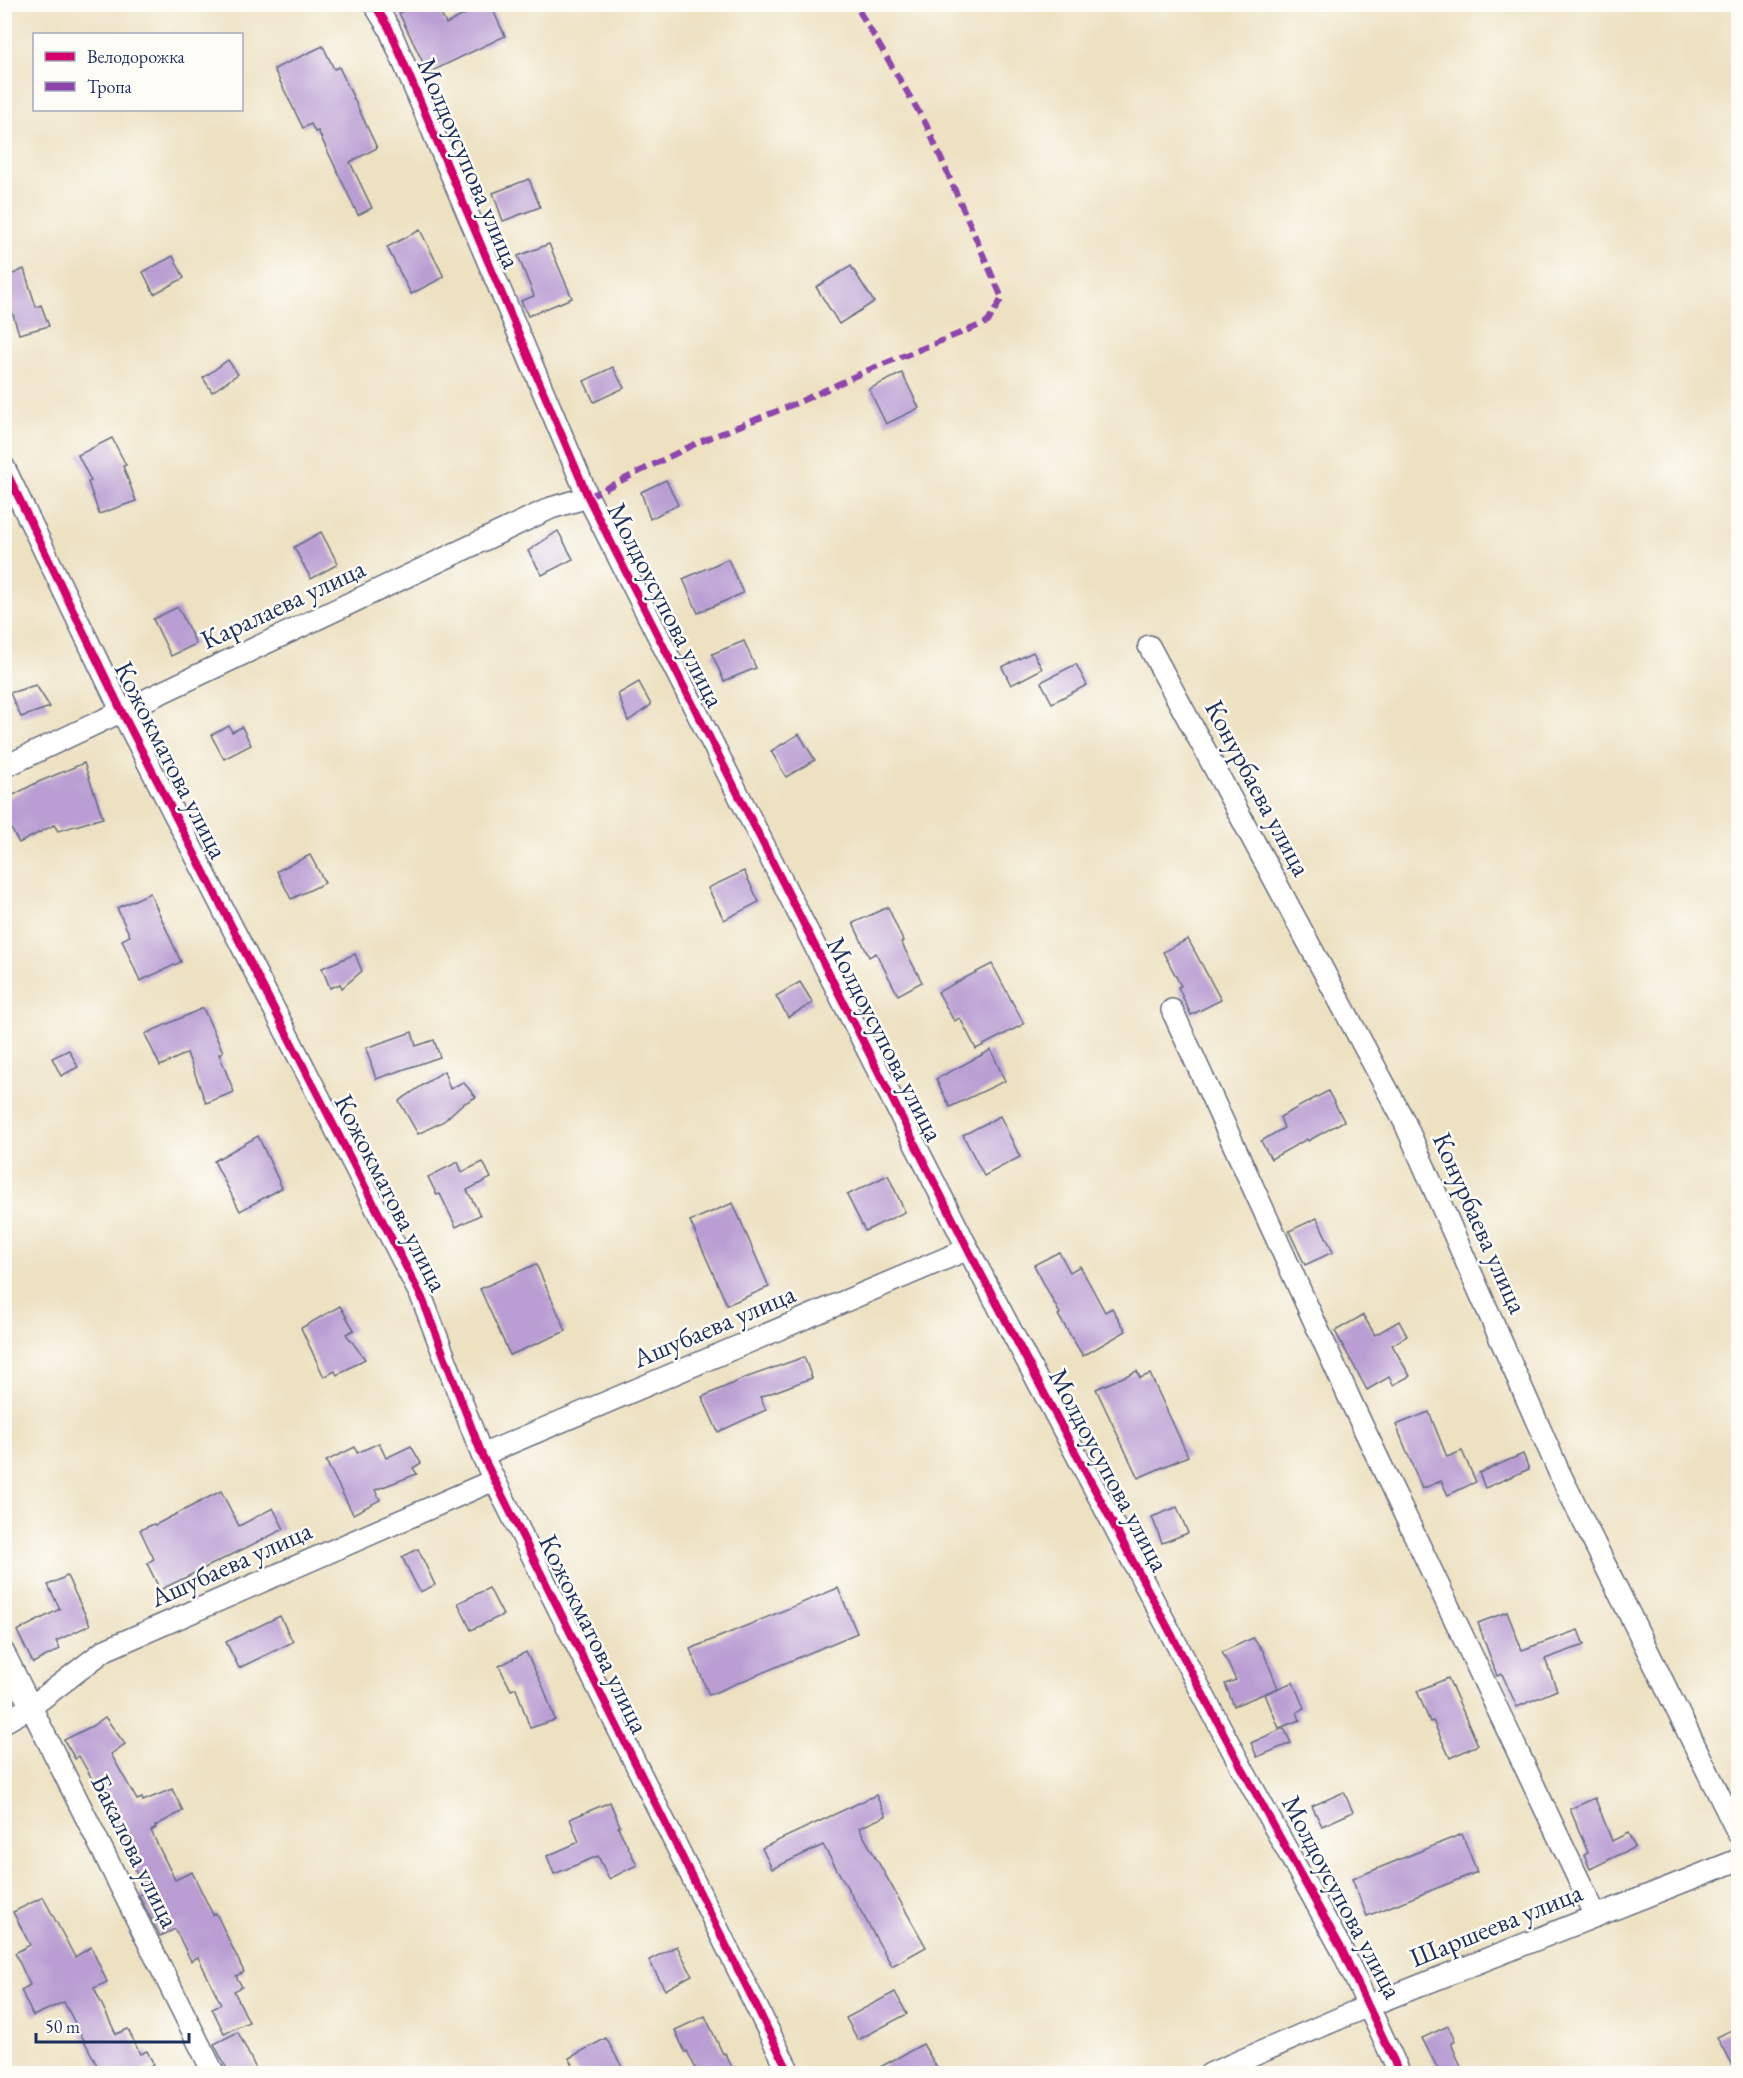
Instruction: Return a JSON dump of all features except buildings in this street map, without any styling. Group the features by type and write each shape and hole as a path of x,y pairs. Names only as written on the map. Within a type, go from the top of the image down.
{"street":[{"name":"Молдоусупова улица","path":"374,4 389,28 588,496 968,1249 1342,1950 1400,2073"},
{"name":"Кожокматова улица","path":"4,467 122,712 422,1298 482,1455 790,2073"},
{"name":"Каралаева улица","path":"4,767 551,508 588,496"},
{"name":"Конурбаева улица","path":"1149,646 1404,1121 1559,1472 1738,1833"},
{"path":"1172,1010 1358,1416 1596,1916"},
{"name":"Ашубаева улица","path":"482,1455 968,1249"},
{"name":"Ашубаева улица","path":"4,1722 32,1707 105,1650 494,1480"},
{"name":"Бакалова улица","path":"4,1653 214,2073"},
{"name":"Шаршеева улица","path":"1210,2073 1368,2006 1738,1860"}],"marked path":[{"path":"588,497 697,443 988,322 1002,298 926,124 855,4"}],"cycle path":[{"path":"374,4 389,28 588,497 968,1249 1244,1772 1342,1950 1400,2074"},
{"path":"4,467 122,712 422,1298 482,1455 790,2074"}]}
